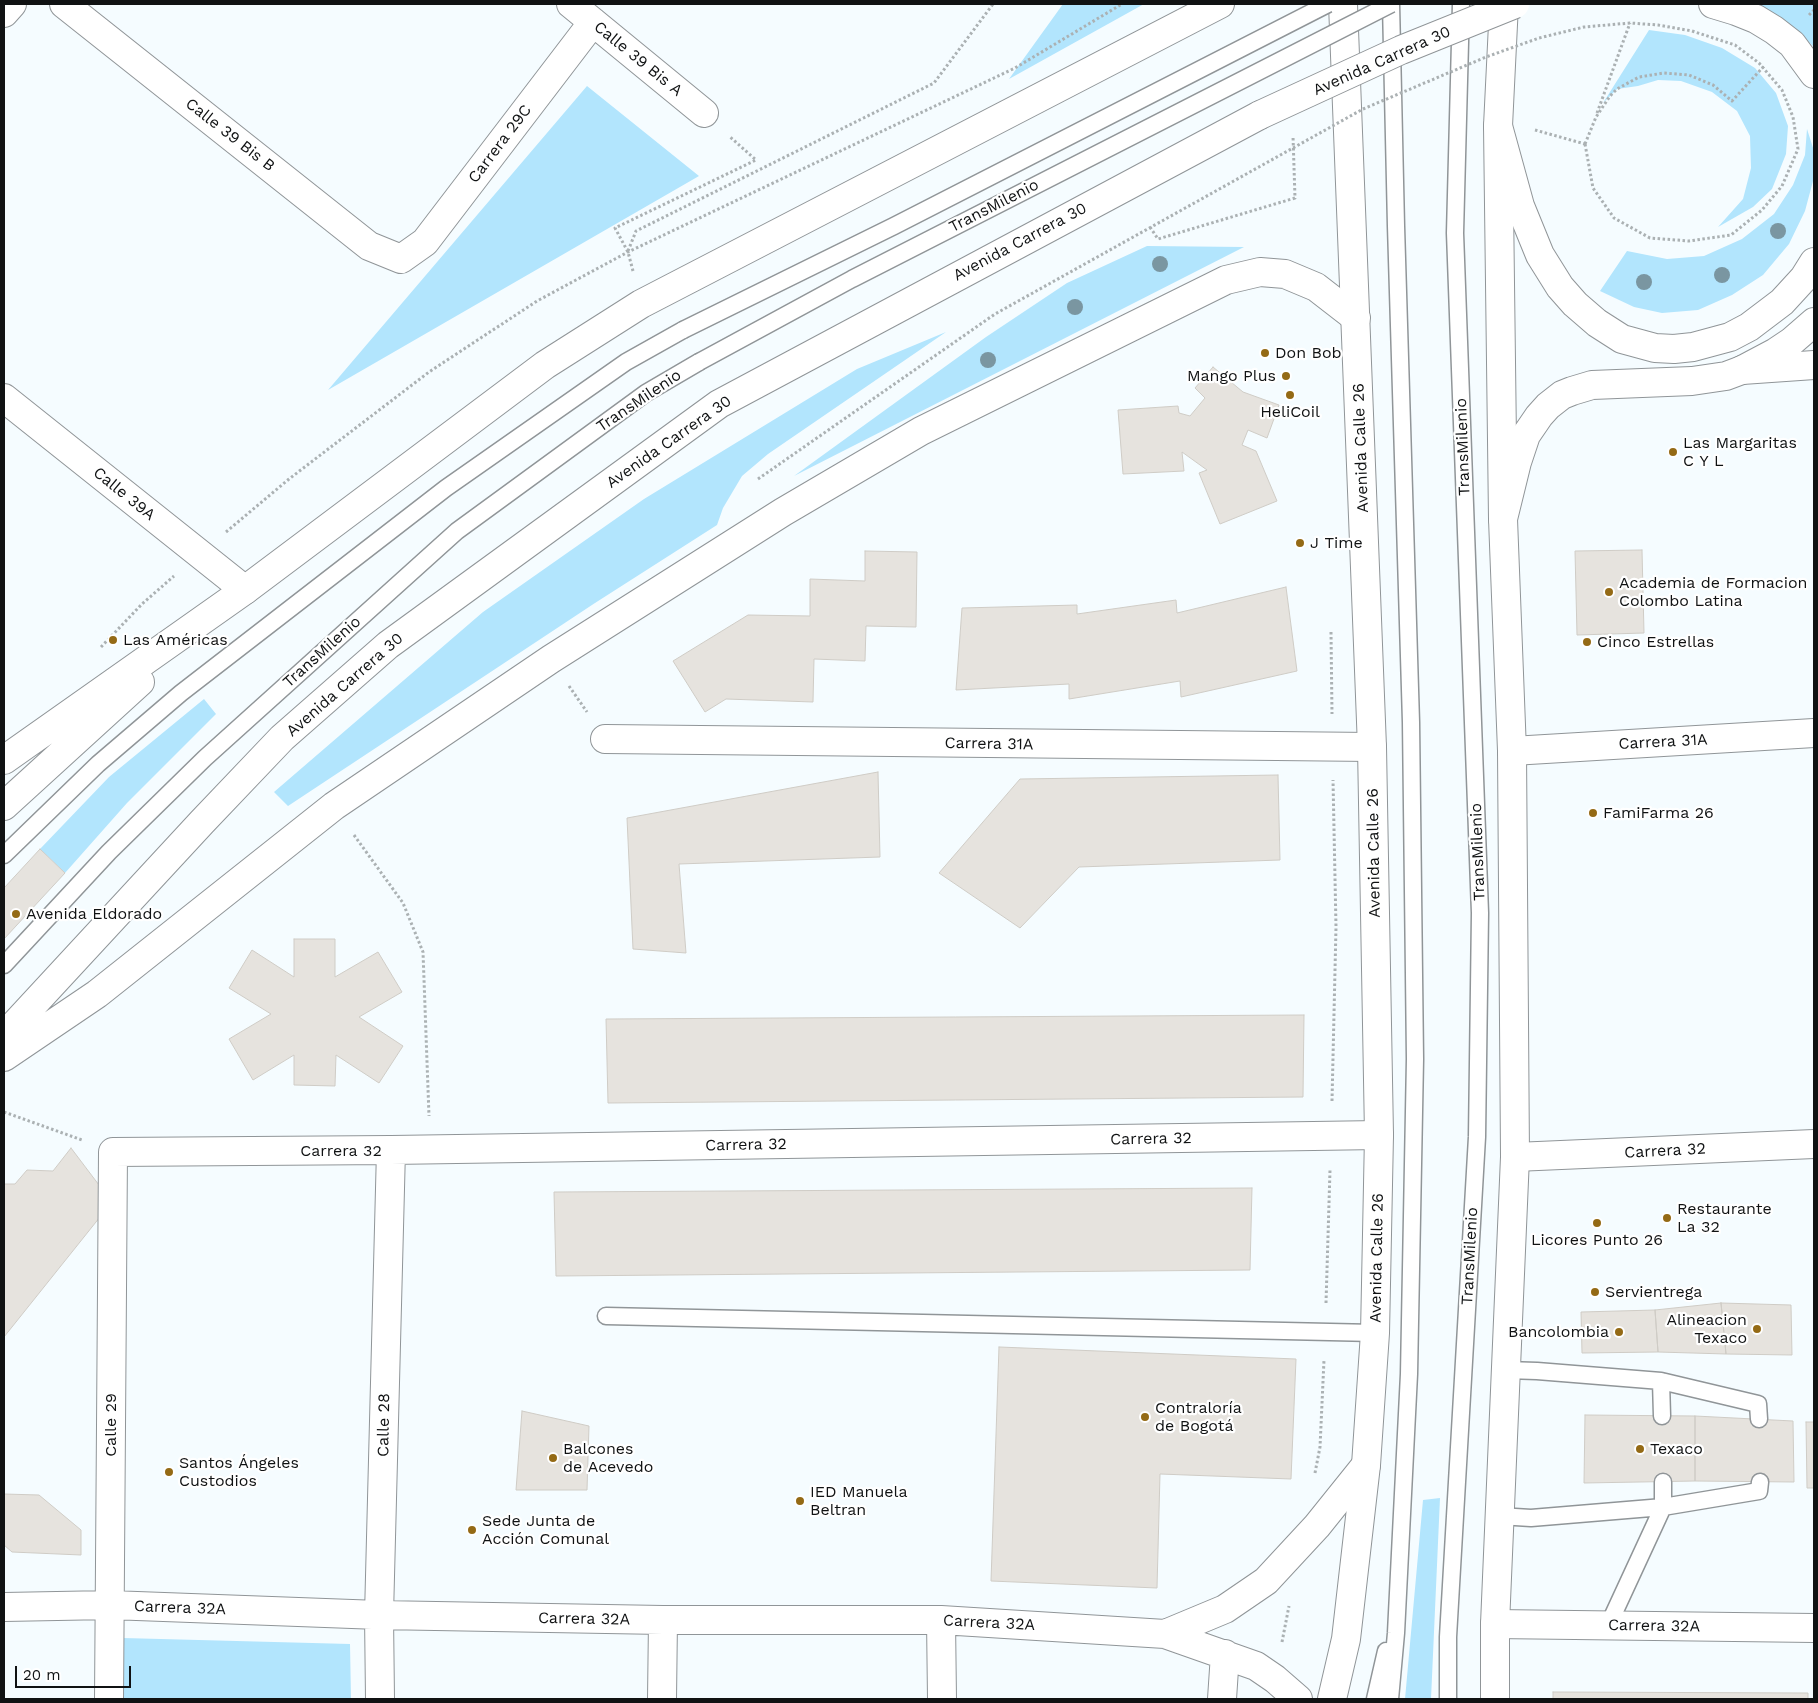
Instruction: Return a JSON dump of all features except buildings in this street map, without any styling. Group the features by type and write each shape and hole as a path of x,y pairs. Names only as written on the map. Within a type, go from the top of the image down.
{"main road":[{"path":"4,14 12,4"},
{"name":"Calle 39 Bis B","path":"64,4 369,246 401,259"},
{"name":"Calle 39 Bis A","path":"571,4 704,113"},
{"path":"4,760 244,590 544,365 652,296 1220,4"},
{"name":"Avenida Calle 26","path":"1332,1699 1346,1639 1366,1465 1376,1333 1379,1136 1372,748 1343,4"},
{"path":"1495,1699 1494,1624 1515,1157 1512,751 1503,519 1498,126 1504,4"},
{"name":"Avenida Carrera 30","path":"4,1036 282,738 345,682 388,645 719,404 1260,115 1401,50 1515,4"},
{"path":"1713,4 1743,13 1774,30 1792,44 1814,74"},
{"name":"Carrera 29C","path":"401,259 425,242 593,22"},
{"path":"1498,126 1520,206 1540,255 1560,287 1575,304 1596,323 1622,339 1655,348 1674,349 1693,348 1730,337 1757,321 1782,302 1804,278 1814,262"},
{"path":"4,1057 97,994 334,806 551,659 783,512 921,431 1226,280 1260,272 1285,274 1316,287 1356,318"},
{"path":"1503,519 1517,462 1526,435 1543,411 1562,395 1592,385 1705,379 1726,376 1742,370 1791,342 1814,322"},
{"path":"1742,370 1814,365"},
{"name":"Calle 39A","path":"4,398 244,590"},
{"path":"4,806 72,742 244,590"},
{"name":"Carrera 31A","path":"1512,751 1814,733"},
{"name":"Carrera 31A","path":"605,740 1372,748"},
{"name":"Carrera 32","path":"114,1152 391,1150 1379,1136"},
{"name":"Carrera 32","path":"1515,1157 1814,1144"},
{"name":"Calle 28","path":"380,1699 379,1615 391,1150"},
{"name":"Calle 29","path":"108,1699 114,1152"},
{"name":"Carrera 32A","path":"1165,1634 1225,1609 1266,1581 1317,1526 1366,1465"},
{"name":"Carrera 32A","path":"4,1607 110,1605 379,1615 663,1620 941,1620 1165,1634 1256,1666 1275,1679 1298,1699"},
{"path":"662,1699 663,1620"},
{"path":"941,1620 942,1699"},
{"name":"Carrera 32A","path":"1494,1624 1814,1628"},
{"path":"1222,1699 1225,1654"}],"lane":[{"name":"TransMilenio","path":"4,855 98,764 204,675 446,488 626,362 683,330 894,226 1328,4"},
{"name":"TransMilenio","path":"4,964 109,852 204,758 457,531 646,393 852,279 1391,4 1410,722 1415,1059 1409,1374 1396,1634 1390,1699"},
{"name":"TransMilenio","path":"1448,1699 1448,1637 1477,1137 1480,932 1455,233 1461,4"},
{"path":"606,1316 1376,1333"},
{"path":"1506,1370 1661,1381 1758,1404 1759,1418"},
{"path":"1661,1381 1662,1416"},
{"path":"1608,1626 1663,1507 1663,1482"},
{"path":"1499,1516 1531,1518 1663,1507 1759,1491 1760,1482"},
{"name":"TransMilenio","path":"1375,1699 1397,1597"}],"path":[{"path":"628,252 636,232 934,84 993,4"},
{"path":"95,654 142,604 289,479 429,372 537,301 628,252 1015,68 1122,4"},
{"path":"758,480 995,314 1363,109 1459,68 1539,38 1584,27 1630,23 1658,25 1692,31 1735,45 1759,63 1782,90 1793,117 1798,148 1782,186 1762,210 1732,235 1689,241 1650,238 1614,218 1593,188 1585,144 1630,23"},
{"path":"1585,144 1596,117 1610,96 1640,77 1664,73 1689,75 1713,85 1732,101 1763,67"},
{"path":"628,252 615,228 756,160 704,113"},
{"path":"1498,126 1528,128 1585,144"},
{"path":"1150,227 1158,239 1295,198"},
{"path":"1314,1474 1320,1447 1325,1332 1336,927 1331,626"},
{"path":"551,659 605,740"},
{"path":"334,806 403,903 423,952 431,1149"},
{"path":"4,1112 114,1152"},
{"path":"1275,1679 1289,1604"}],"shaded area":[{"path":"1063,4 1144,4 1009,79"},
{"path":"1743,4 1814,4 1814,47 1795,29"},
{"path":"1649,30 1685,35 1722,48 1755,68 1776,93 1788,126 1786,154 1772,189 1753,207 1718,227 1743,199 1751,168 1750,136 1737,111 1712,92 1681,81 1658,80 1638,86 1617,89 1603,103"},
{"path":"587,86 699,176 328,390"},
{"path":"1807,129 1814,151 1814,162 1813,181 1805,211 1789,244 1763,275 1732,295 1698,310 1662,313 1634,307 1600,291 1627,251 1667,259 1704,256 1742,239 1774,214 1793,185 1805,155"},
{"path":"1147,246 1244,247 794,476 986,337 1067,283"},
{"path":"946,332 768,454 742,476 723,508 717,525 595,603 288,806 274,792 483,612 644,499 857,369"},
{"path":"204,699 216,714 127,803 65,873 40,849 109,777"},
{"path":"1440,1498 1431,1699 1405,1699 1423,1500"},
{"path":"123,1638 350,1644 351,1699 122,1699"}],"place":[{"name":"Don Bob","path":"1265,353"},
{"name":"Mango Plus","path":"1286,376"},
{"name":"HeliCoil","path":"1290,395"},
{"name":"Las Margaritas C Y L","path":"1673,452"},
{"name":"J Time","path":"1300,543"},
{"name":"Academia de Formacion Colombo Latina","path":"1609,592"},
{"name":"Las Américas","path":"113,640"},
{"name":"Cinco Estrellas","path":"1587,642"},
{"name":"FamiFarma 26","path":"1593,813"},
{"name":"Avenida Eldorado","path":"16,914"},
{"name":"Restaurante La 32","path":"1667,1218"},
{"name":"Licores Punto 26","path":"1597,1223"},
{"name":"Servientrega","path":"1595,1292"},
{"name":"Alineacion Texaco","path":"1757,1329"},
{"name":"Bancolombia","path":"1619,1332"},
{"name":"Contraloría de Bogotá","path":"1145,1417"},
{"name":"Texaco","path":"1640,1449"},
{"name":"Balcones de Acevedo","path":"553,1458"},
{"name":"Santos Ángeles Custodios","path":"169,1472"},
{"name":"IED Manuela Beltran","path":"800,1501"},
{"name":"Sede Junta de Acción Comunal","path":"472,1530"}]}
